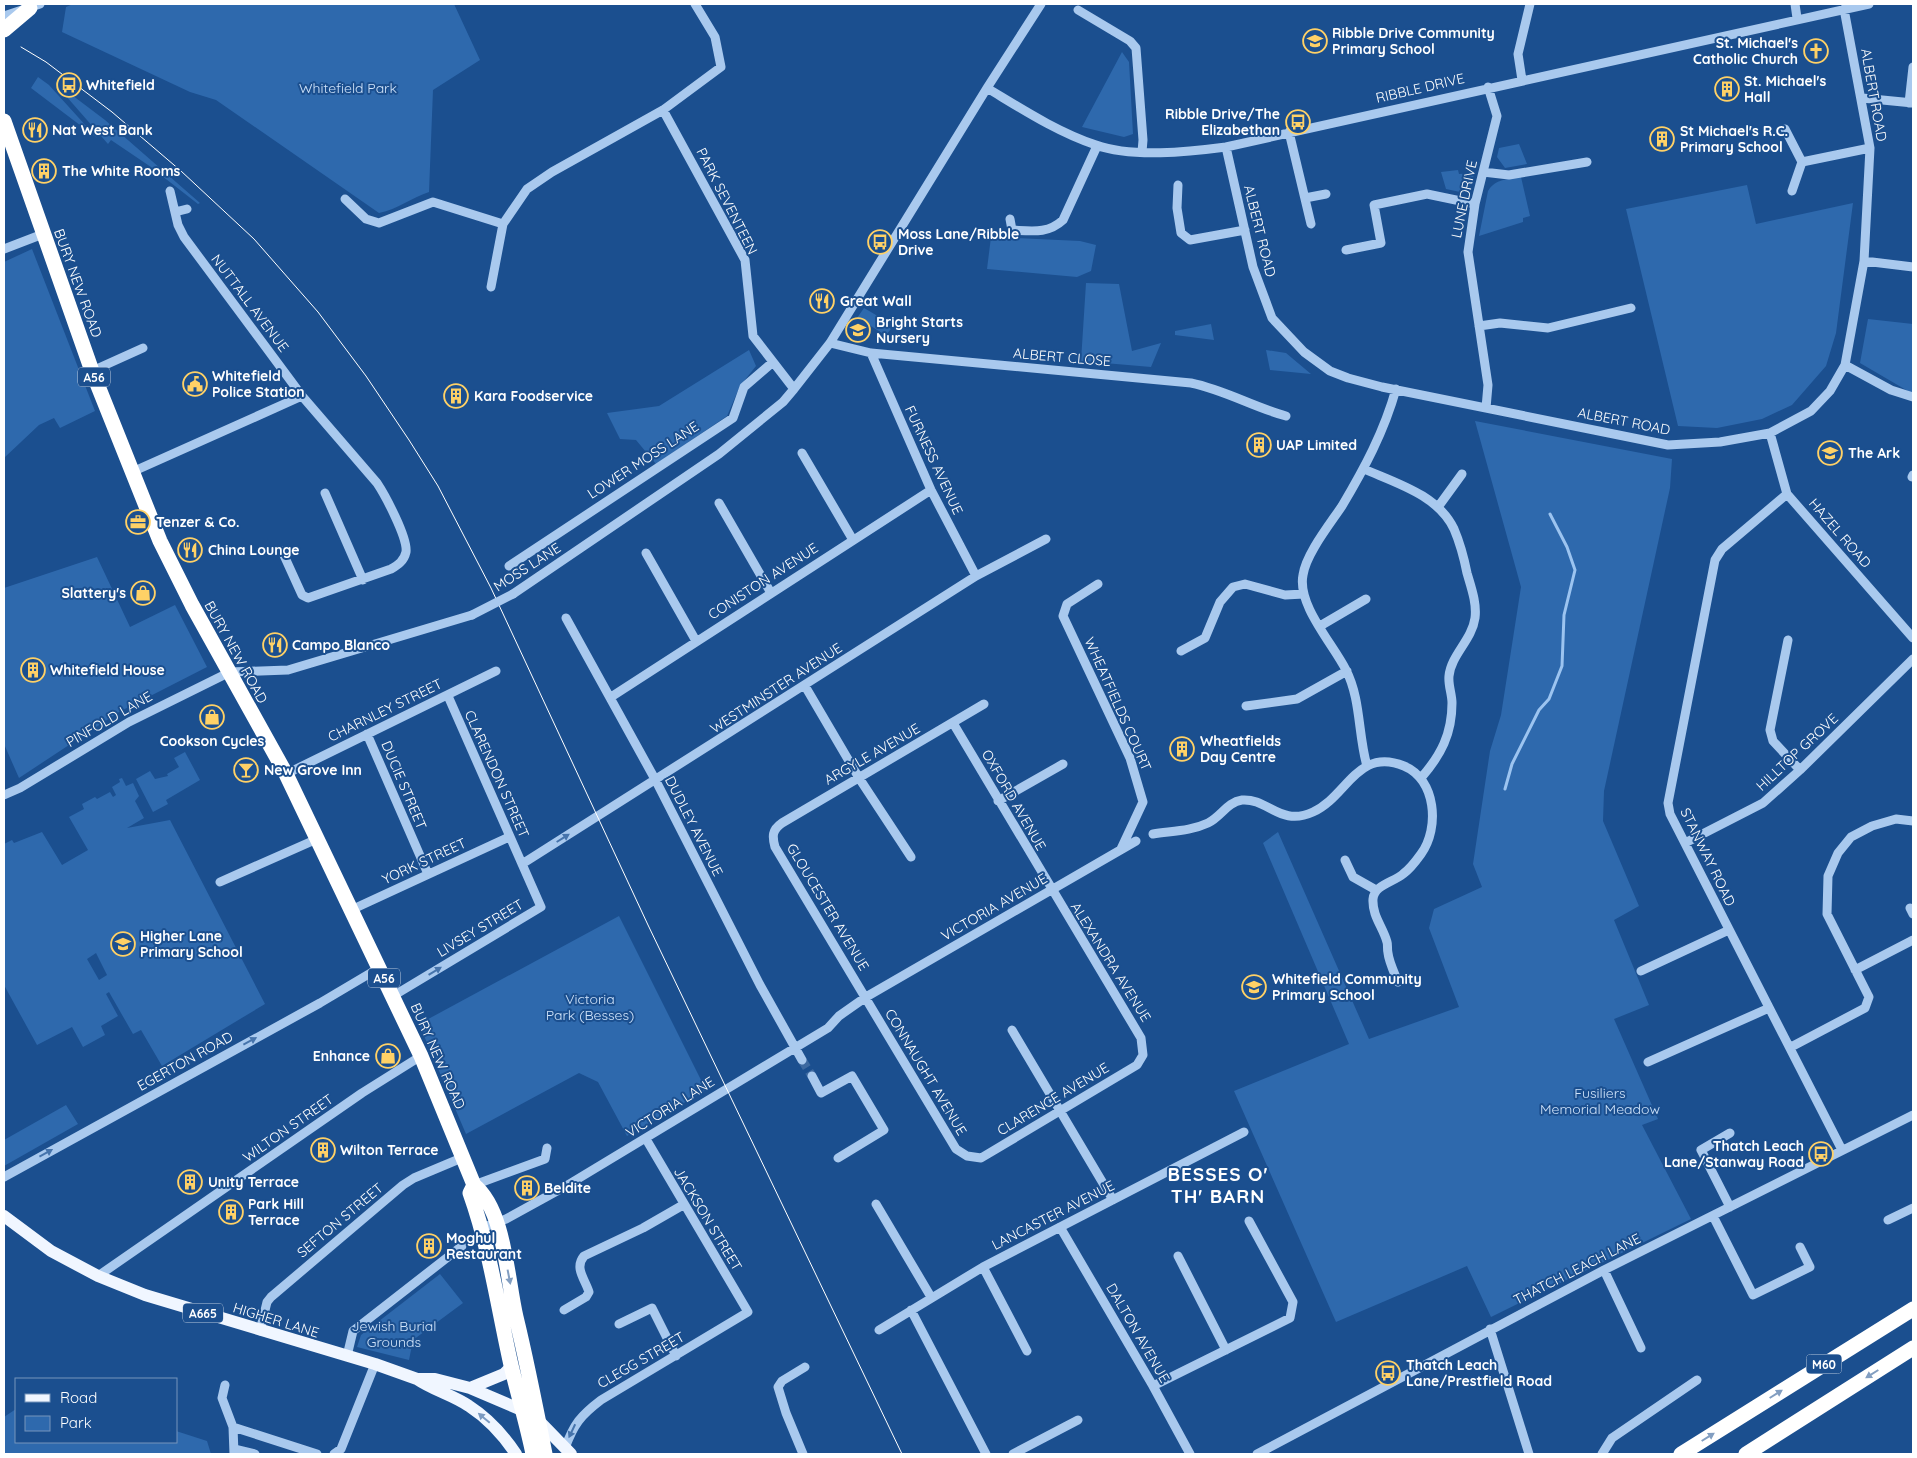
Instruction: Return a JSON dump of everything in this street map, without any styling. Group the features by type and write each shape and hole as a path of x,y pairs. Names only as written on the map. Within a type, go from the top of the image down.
{"highway":[{"path":"4,30 35,6"},
{"name":"BURY NEW ROAD","path":"4,121 92,371 170,562 286,774 421,1056 474,1185 486,1196 512,1366 533,1454"},
{"name":"BURY NEW ROAD","path":"489,1225 527,1359 546,1454"},
{"name":"M60","path":"1681,1454 1913,1308"},
{"name":"M60","path":"1746,1454 1913,1348"}],"main road":[{"name":"HIGHER LANE","path":"4,1216 51,1251 98,1276 145,1295 260,1331 376,1364 417,1379 435,1379 470,1388 524,1410"},
{"path":"470,1388 504,1374 512,1366"},
{"path":"417,1379 470,1407 502,1434 516,1454"},
{"name":"A665","path":"524,1410 538,1420 568,1451"}],"street":[{"path":"491,287 504,224 526,189 663,110 721,67 715,37 695,4"},
{"path":"794,388 830,343 1041,4"},
{"path":"1522,80 1518,54 1530,4"},
{"path":"1795,4 1798,18"},
{"name":"RIBBLE DRIVE","path":"987,88 1048,125 1097,146 1142,152 1190,152 1226,147 1798,18 1869,4"},
{"path":"4,16 35,6"},
{"name":"ALBERT ROAD","path":"1226,147 1253,267 1272,318 1304,352 1330,371 1348,378 1396,390 1668,444 1720,442 1770,433 1811,411 1830,390 1846,365 1864,261 1870,148 1844,9"},
{"path":"1078,10 1130,41 1136,48 1143,140 1142,152"},
{"path":"1862,98 1911,103 1913,68"},
{"name":"LUNE DRIVE","path":"1486,408 1488,385 1468,252 1475,204 1497,116 1488,87"},
{"name":"PARK SEVENTEEN","path":"663,110 745,260 753,336 794,388"},
{"path":"1786,129 1802,162 1792,191"},
{"path":"1289,132 1311,224"},
{"path":"1010,219 1012,230 1042,231 1055,228 1063,220 1097,146"},
{"path":"1802,162 1870,148"},
{"path":"1483,172 1509,175 1587,162"},
{"path":"1178,185 1177,208 1181,233 1190,240 1245,230"},
{"name":"NUTTALL AVENUE","path":"170,191 184,237 302,396 377,483 405,543 404,557 398,565 363,580 308,598 302,595 282,551"},
{"path":"1305,198 1326,194"},
{"path":"1346,250 1381,242 1374,205 1427,194 1475,204"},
{"path":"345,199 366,219 379,223 433,202 504,224"},
{"path":"175,212 187,209"},
{"path":"4,249 43,234"},
{"path":"1864,261 1913,267"},
{"path":"1479,326 1500,323 1548,328 1631,308"},
{"name":"ALBERT CLOSE","path":"830,343 871,353 1191,383 1217,388 1265,410 1286,416"},
{"path":"92,371 143,348"},
{"name":"FURNESS AVENUE","path":"871,353 931,490 976,576"},
{"name":"LOWER MOSS LANE","path":"509,566 733,418 744,387 773,362"},
{"path":"1846,365 1891,390 1913,397"},
{"name":"MOSS LANE","path":"230,672 288,670 472,615 513,594 719,454 783,402 794,388"},
{"path":"1366,766 1360,742 1355,696 1347,671 1308,606 1304,594 1302,575 1364,469 1381,432 1396,390"},
{"path":"132,472 302,396"},
{"name":"HAZEL ROAD","path":"1770,433 1787,494 1913,638"},
{"path":"802,453 853,540"},
{"path":"1364,469 1412,490 1438,507 1453,528 1463,555 1474,599 1475,618 1467,642 1453,662 1449,677 1452,702 1449,730 1438,759 1421,778"},
{"path":"1438,507 1450,483 1462,474"},
{"name":"CONISTON AVENUE","path":"611,697 931,490"},
{"name":"STANWAY ROAD","path":"1787,494 1722,549 1715,560 1668,803 1670,814 1685,844 1768,1008 1791,1047 1842,1150"},
{"path":"320,506 327,498 363,580"},
{"path":"719,503 771,592"},
{"name":"WESTMINSTER AVENUE","path":"522,864 656,781 976,576 1046,538"},
{"path":"646,554 696,641"},
{"name":"WHEATFIELDS COURT","path":"1098,584 1067,604 1064,616 1130,758 1143,802 1121,849"},
{"path":"1181,651 1205,638 1220,602 1233,588 1245,584 1285,595 1304,594"},
{"path":"1320,626 1366,599"},
{"name":"DUDLEY AVENUE","path":"566,618 656,781 760,985 802,1060"},
{"path":"1788,640 1770,730 1773,741 1800,770"},
{"path":"1192,645 1198,654"},
{"name":"HILLTOP GROVE","path":"1685,844 1763,803 1800,770 1913,659"},
{"name":"CHARNLEY STREET","path":"286,774 496,671"},
{"path":"1246,706 1297,699 1347,671"},
{"name":"PINFOLD LANE","path":"4,795 129,722 230,672"},
{"path":"805,686 859,778 911,857"},
{"name":"CLARENDON STREET","path":"448,696 522,864"},
{"name":"ARGYLE AVENUE","path":"774,830 782,823 984,704"},
{"name":"OXFORD AVENUE","path":"953,723 1051,890"},
{"name":"DUCIE STREET","path":"367,734 428,874"},
{"path":"1153,834 1192,829 1211,822 1227,806 1241,800 1256,802 1279,815 1297,816 1312,813 1326,805 1353,775 1366,766 1386,761 1405,766 1421,778 1429,790 1432,810 1430,833 1422,852 1404,874 1376,890 1373,898 1376,918 1388,942 1388,953 1398,982"},
{"path":"998,801 1063,764"},
{"path":"1791,1047 1865,1008 1869,997 1827,914 1828,876 1838,853 1851,837 1872,826 1896,819 1913,820"},
{"name":"GLOUCESTER AVENUE","path":"774,830 775,847 866,997"},
{"name":"YORK STREET","path":"351,910 509,837"},
{"path":"220,882 317,839"},
{"name":"VICTORIA AVENUE","path":"866,997 1136,841"},
{"path":"1345,860 1353,877 1376,890"},
{"name":"LIVSEY STREET","path":"393,996 541,907 522,864"},
{"name":"ALEXANDRA AVENUE","path":"1051,890 1141,1038 1144,1051"},
{"path":"1641,971 1729,930"},
{"path":"1855,970 1913,940"},
{"name":"EGERTON ROAD","path":"4,1176 320,1003 379,968"},
{"name":"VICTORIA LANE","path":"489,1225 566,1186 646,1139 828,1028 840,1016 866,997"},
{"name":"CONNAUGHT AVENUE","path":"866,997 956,1149 967,1156"},
{"path":"1648,1062 1768,1008"},
{"path":"1012,1030 1112,1200"},
{"name":"CLARENCE AVENUE","path":"967,1156 981,1158 1137,1065 1144,1051"},
{"name":"WILTON STREET","path":"98,1276 362,1093 421,1056"},
{"path":"812,1076 821,1093 852,1076 884,1130 838,1158"},
{"name":"THATCH LEACH LANE","path":"1257,1454 1604,1270 1842,1150 1912,1119"},
{"name":"LANCASTER AVENUE","path":"879,1330 983,1267 1244,1132"},
{"path":"1730,1133 1701,1150 1730,1207"},
{"name":"JACKSON STREET","path":"646,1139 682,1205 714,1253 748,1312"},
{"path":"474,1185 546,1158 547,1148"},
{"name":"SEFTON STREET","path":"260,1331 271,1297 314,1260 403,1185 414,1178 464,1157"},
{"path":"876,1204 931,1297"},
{"path":"564,1310 586,1297 589,1292 579,1268 579,1262 584,1256 643,1228 682,1205"},
{"path":"1888,1220 1913,1208"},
{"path":"1713,1216 1753,1295 1810,1267 1800,1247"},
{"path":"1153,1386 1290,1318 1293,1302 1249,1221"},
{"name":"DALTON AVENUE","path":"1060,1227 1153,1386 1190,1454"},
{"path":"346,1356 353,1331 462,1246"},
{"path":"451,1255 458,1263"},
{"path":"1178,1256 1226,1350"},
{"path":"983,1267 1027,1351"},
{"path":"1604,1270 1641,1348"},
{"path":"619,1324 652,1308 676,1356"},
{"path":"911,1310 986,1454"},
{"name":"CLEGG STREET","path":"568,1451 572,1428 581,1415 601,1400 748,1312"},
{"path":"1490,1329 1529,1454"},
{"path":"334,1454 341,1448 376,1364"},
{"path":"803,1454 786,1413 778,1387 789,1375 805,1367"},
{"path":"1602,1454 1612,1438 1697,1380"},
{"path":"225,1385 222,1398 233,1427 234,1452 256,1454"},
{"path":"1014,1454 1078,1420"},
{"path":"233,1427 317,1454"}],"green space":[{"name":"Whitefield Park","path":"73,4 454,4 480,60 433,90 429,192 379,213 216,100 190,92 62,32 66,7"},
{"path":"1122,52 1129,62 1133,134 1124,137 1082,127"},
{"path":"38,77 49,85 97,138 31,88"},
{"path":"60,86 105,120 200,203 198,204 148,165 111,140 108,144 59,88"},
{"path":"1519,144 1527,164 1505,168 1497,157 1499,148"},
{"path":"1458,170 1459,174 1474,173 1472,184 1460,192 1446,189 1441,172"},
{"path":"1521,177 1530,216 1523,218 1523,222 1479,236 1488,191 1498,182"},
{"path":"1747,185 1756,224 1853,203 1836,333 1826,366 1792,405 1762,419 1717,428 1678,426 1626,209"},
{"path":"991,237 1080,241 1096,245 1091,271 1077,277 987,269"},
{"path":"32,249 95,411 60,428 54,418 39,425 4,458 4,262"},
{"path":"1086,283 1119,284 1132,351 1161,343 1151,367 1081,361"},
{"path":"864,308 888,322 886,326 891,329 884,337 881,335 882,333 866,323 865,327 855,321"},
{"path":"1868,319 1913,324 1913,394 1860,363"},
{"path":"1211,324 1214,340 1175,335 1175,331"},
{"path":"749,350 756,366 740,386 727,416 656,464 636,440 620,439 607,413 659,406"},
{"path":"1266,350 1286,353 1311,374 1270,370"},
{"name":"Fusiliers Memorial Meadow","path":"1475,421 1672,459 1670,488 1604,791 1603,821 1639,906 1614,920 1649,1005 1614,1019 1658,1119 1642,1125 1691,1219 1491,1317 1467,1266 1336,1322 1234,1091 1349,1044 1263,843 1278,832 1369,1039 1459,1007 1429,928 1434,909 1482,887 1473,864 1490,751 1501,715 1521,587"},
{"path":"97,557 130,627 175,605 207,667 119,712 19,778 4,744 4,588"},
{"path":"185,752 200,780 166,800 168,804 153,812 136,779 150,771 155,779 168,776 167,774 179,767 174,758"},
{"name":"Higher Lane Primary School","path":"122,778 126,786 133,783 139,796 135,801 144,818 127,828 170,820 265,1004 162,1066 141,1030 133,1034 109,992 106,994 118,1016 101,1026 105,1035 83,1047 72,1027 37,1045 4,985 4,844 12,840 14,843 42,832 62,865 88,850 69,817 84,809 82,804 95,797 97,799 110,792 113,797 116,795 112,787 120,782 119,779","holes":["96,953 107,975 99,980 87,959"]},
{"name":"Victoria Park (Besses)","path":"619,916 706,1090 627,1136 598,1082 579,1073 466,1134 419,1024"},
{"path":"66,1105 78,1124 4,1166 4,1140"},
{"name":"Jewish Burial Grounds","path":"440,1274 463,1303 413,1340 409,1360 357,1347 361,1335"},
{"path":"15,1410 15,1443 178,1443 178,1432 207,1441 211,1454 4,1454 4,1417"}],"waterway":[{"path":"1505,789 1512,764 1539,710 1549,699 1562,666 1564,615 1575,570 1567,547 1550,514"}],"tunnel":[{"path":"802,1060 812,1076"}],"tram line":[{"path":"21,47 46,62 112,112 181,171 254,239 318,312 366,376 438,486 491,588 648,925 902,1454"}],"place":[{"name":"Ribble Drive Community Primary School","path":"1315,41"},
{"name":"St. Michael's Catholic Church","path":"1816,51"},
{"name":"Whitefield","path":"69,85"},
{"name":"St. Michael's Hall","path":"1727,89"},
{"name":"Ribble Drive/The Elizabethan","path":"1298,122"},
{"name":"Nat West Bank","path":"35,130"},
{"name":"St Michael's R.C. Primary School","path":"1662,139"},
{"name":"The White Rooms","path":"44,171"},
{"name":"Moss Lane/Ribble Drive","path":"880,242"},
{"name":"Great Wall","path":"822,301"},
{"name":"Bright Starts Nursery","path":"858,330"},
{"name":"Whitefield Police Station","path":"195,384"},
{"name":"Kara Foodservice","path":"456,396"},
{"name":"UAP Limited","path":"1259,445"},
{"name":"The Ark","path":"1830,453"},
{"name":"Tenzer & Co.","path":"138,522"},
{"name":"China Lounge","path":"190,550"},
{"name":"Slattery's","path":"143,593"},
{"name":"Campo Blanco","path":"275,645"},
{"name":"Whitefield House","path":"33,670"},
{"name":"Cookson Cycles","path":"212,717"},
{"name":"Wheatfields Day Centre","path":"1182,749"},
{"name":"New Grove Inn","path":"246,770"},
{"name":"Higher Lane Primary School","path":"123,944"},
{"name":"Whitefield Community Primary School","path":"1254,987"},
{"name":"Enhance","path":"388,1056"},
{"name":"Wilton Terrace","path":"323,1150"},
{"name":"Thatch Leach Lane/Stanway Road","path":"1821,1154"},
{"name":"Unity Terrace","path":"190,1182"},
{"name":"Beldite","path":"527,1188"},
{"name":"Park Hill Terrace","path":"231,1212"},
{"name":"Moghul Restaurant","path":"429,1246"},
{"name":"Thatch Leach Lane/Prestfield Road","path":"1388,1373"}],"district":[{"name":"BESSES O' TH' BARN","path":"1218,1185"}]}
